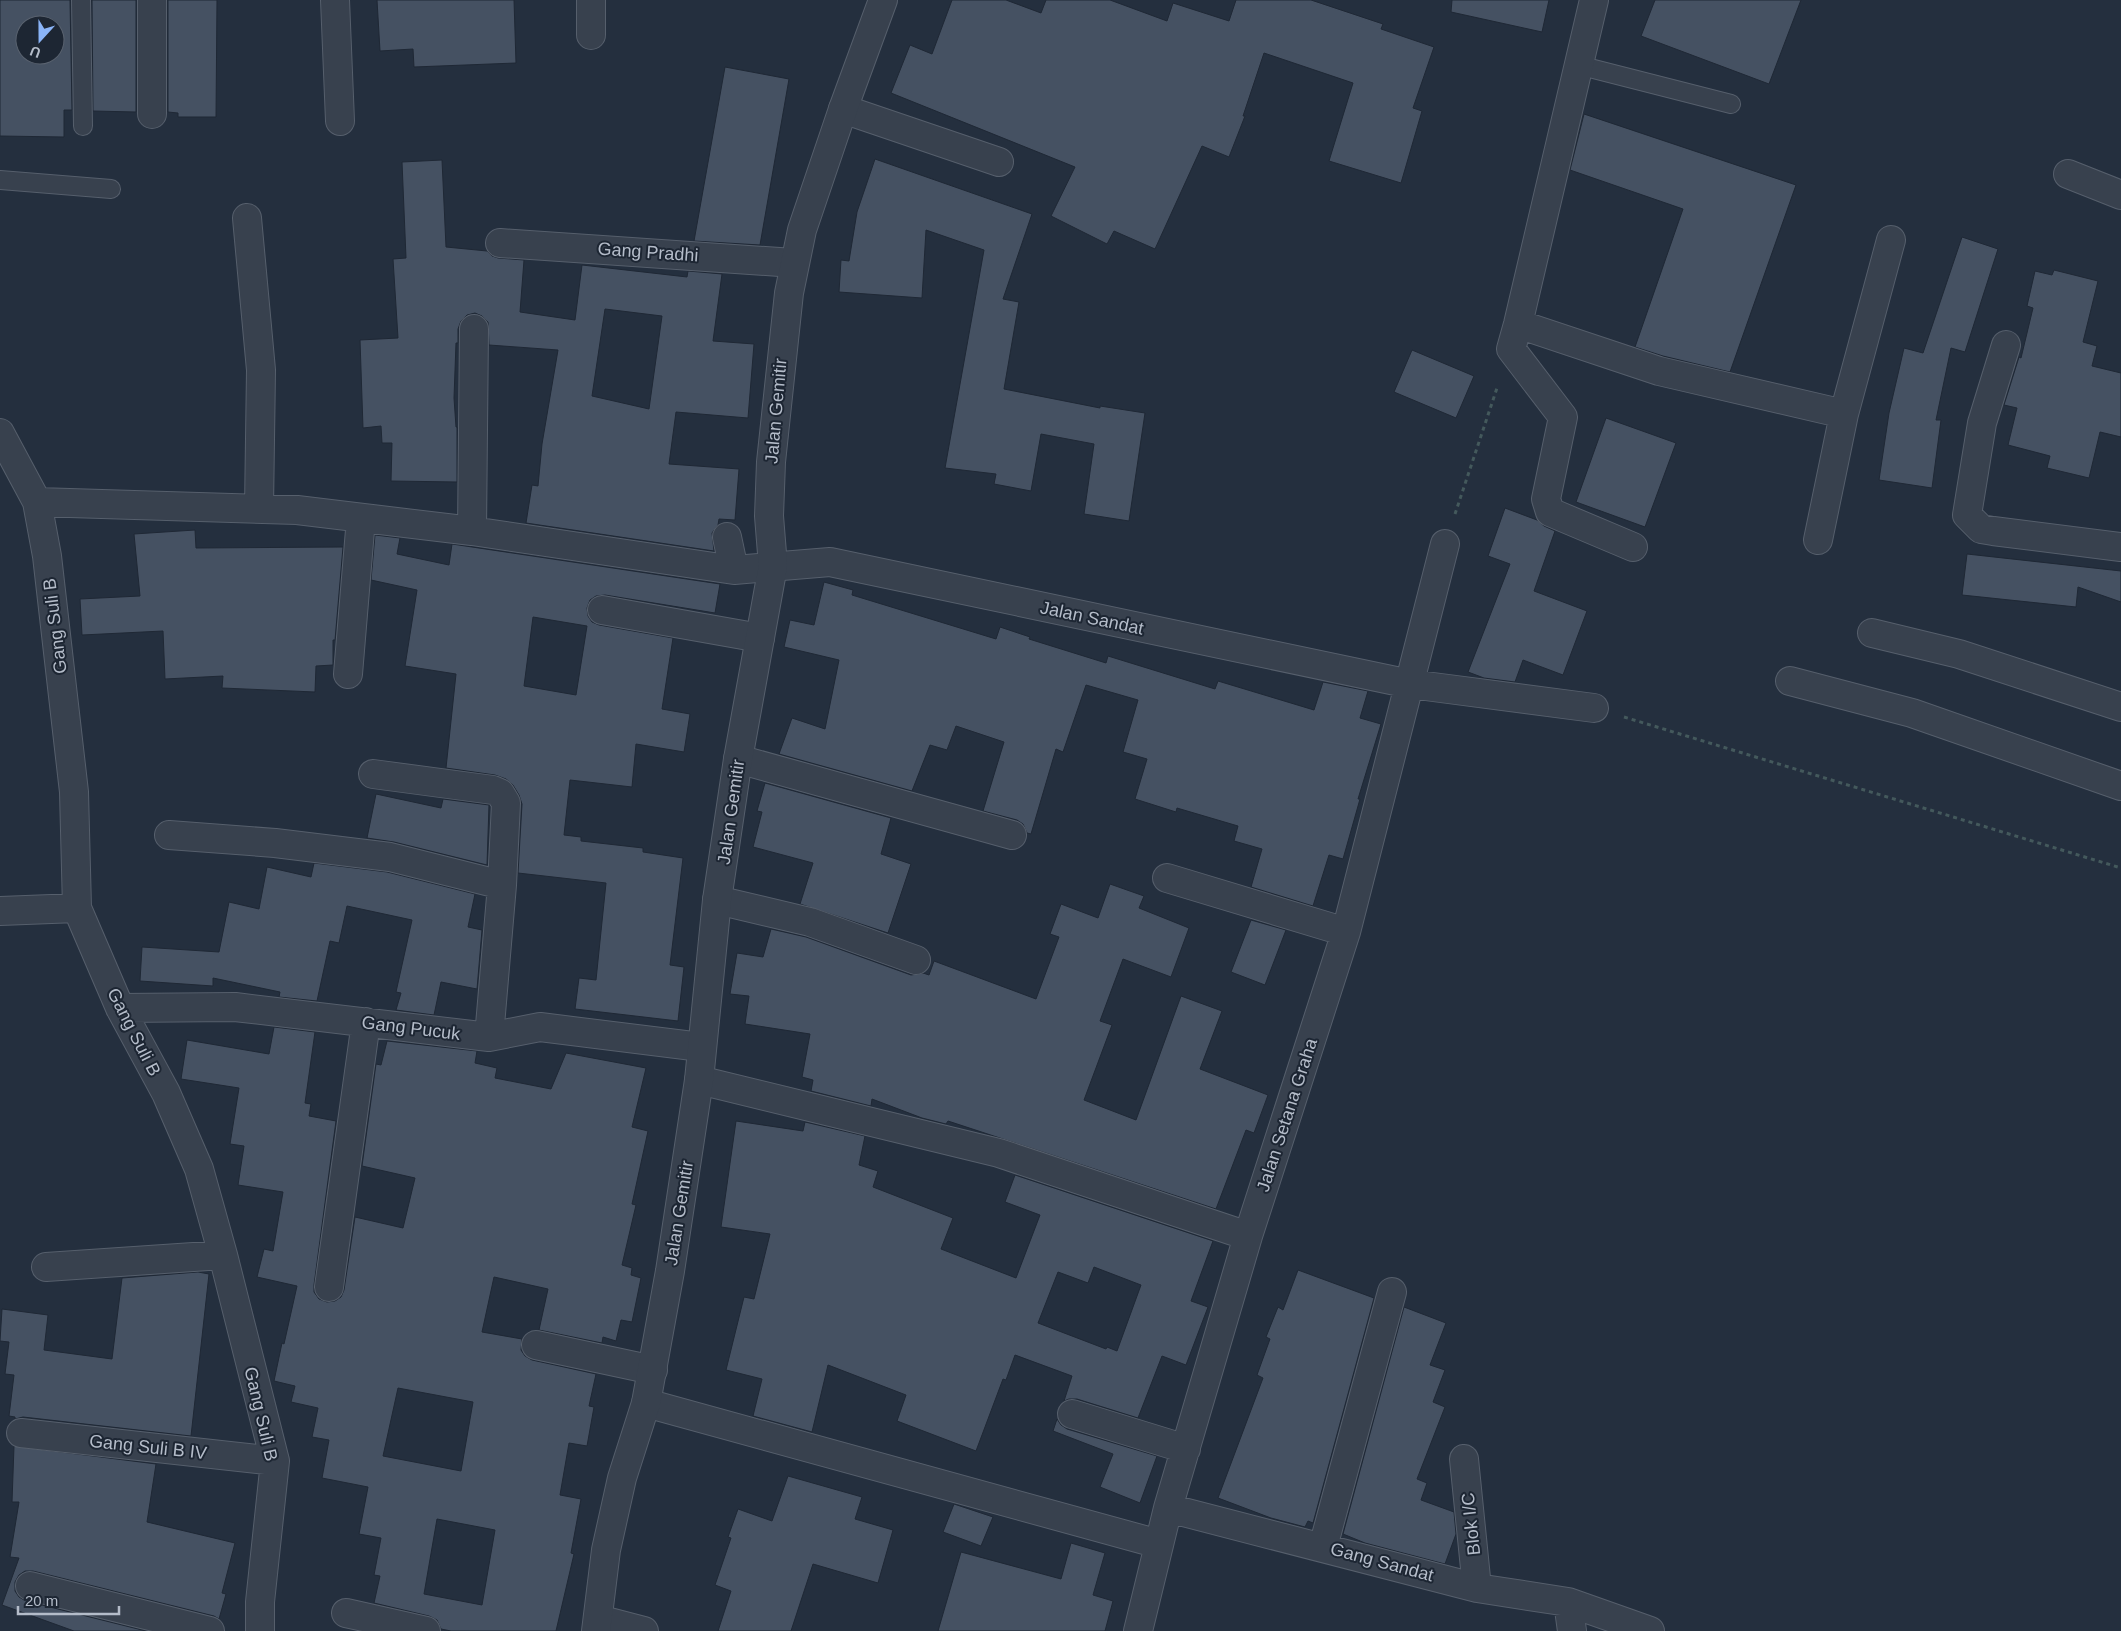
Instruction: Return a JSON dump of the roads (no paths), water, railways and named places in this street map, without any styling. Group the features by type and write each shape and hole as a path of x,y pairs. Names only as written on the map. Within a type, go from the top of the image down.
{"street":[{"path":"152,0 152,114"},
{"path":"335,0 340,121"},
{"path":"591,0 591,35"},
{"name":"Jalan Gemitir","path":"597,1625 606,1550 622,1478 646,1403 670,1271 698,1080 718,900 738,759 773,566 769,516 771,462 784,332 794,263 802,230 843,109 883,0"},
{"path":"1594,0 1514,336 1563,417 1546,499 1550,512 1633,547"},
{"path":"843,109 999,162"},
{"path":"2068,174 2121,195"},
{"path":"247,218 261,370 258,508"},
{"path":"1818,540 1844,414 1891,240"},
{"name":"Gang Pradhi","path":"500,243 794,263"},
{"path":"472,530 474,329"},
{"path":"1514,336 1844,414"},
{"path":"2006,345 1982,424 1967,515 1981,529 1993,532 2121,547"},
{"name":"Gang Suli B","path":"0,433 37,502 47,556 74,792 77,908 120,1008 166,1093 199,1169 223,1255 275,1461 260,1602 260,1631"},
{"name":"Jalan Sandat","path":"37,502 258,508 361,518 472,530 734,570 830,562 1410,684 1594,708"},
{"path":"348,674 361,518"},
{"path":"727,537 734,570"},
{"name":"Jalan Setana Graha","path":"1159,1544 1248,1236 1346,932 1445,544"},
{"path":"602,610 760,638"},
{"path":"1872,633 1960,654 2121,707"},
{"path":"1790,681 1912,713 2121,786"},
{"path":"738,759 1012,835"},
{"path":"373,774 494,790 500,793 506,803 502,885 489,1037"},
{"path":"168,835 275,843 390,857 502,885"},
{"path":"1167,878 1346,932"},
{"path":"718,900 810,922 916,960"},
{"path":"0,911 77,908"},
{"name":"Gang Pucuk","path":"120,1008 235,1007 489,1037 540,1027 701,1047"},
{"path":"329,1288 366,1022"},
{"path":"698,1080 999,1153 1248,1236"},
{"path":"46,1267 223,1255"},
{"path":"1323,1547 1392,1292"},
{"path":"536,1345 653,1370"},
{"path":"646,1403 1159,1544 1138,1631"},
{"path":"1072,1414 1186,1449"},
{"name":"Gang Suli B IV","path":"21,1433 275,1461"},
{"name":"Blok I/C","path":"1464,1459 1477,1588"},
{"name":"Gang Sandat","path":"1168,1508 1477,1588 1568,1602 1650,1631"},
{"path":"30,1586 210,1631"},
{"path":"1568,1602 1572,1631"},
{"path":"346,1613 426,1631"},
{"path":"597,1625 644,1631"}],"lane":[{"path":"81,0 83,126"},
{"path":"1578,65 1731,104"},
{"path":"0,180 111,189"}]}
